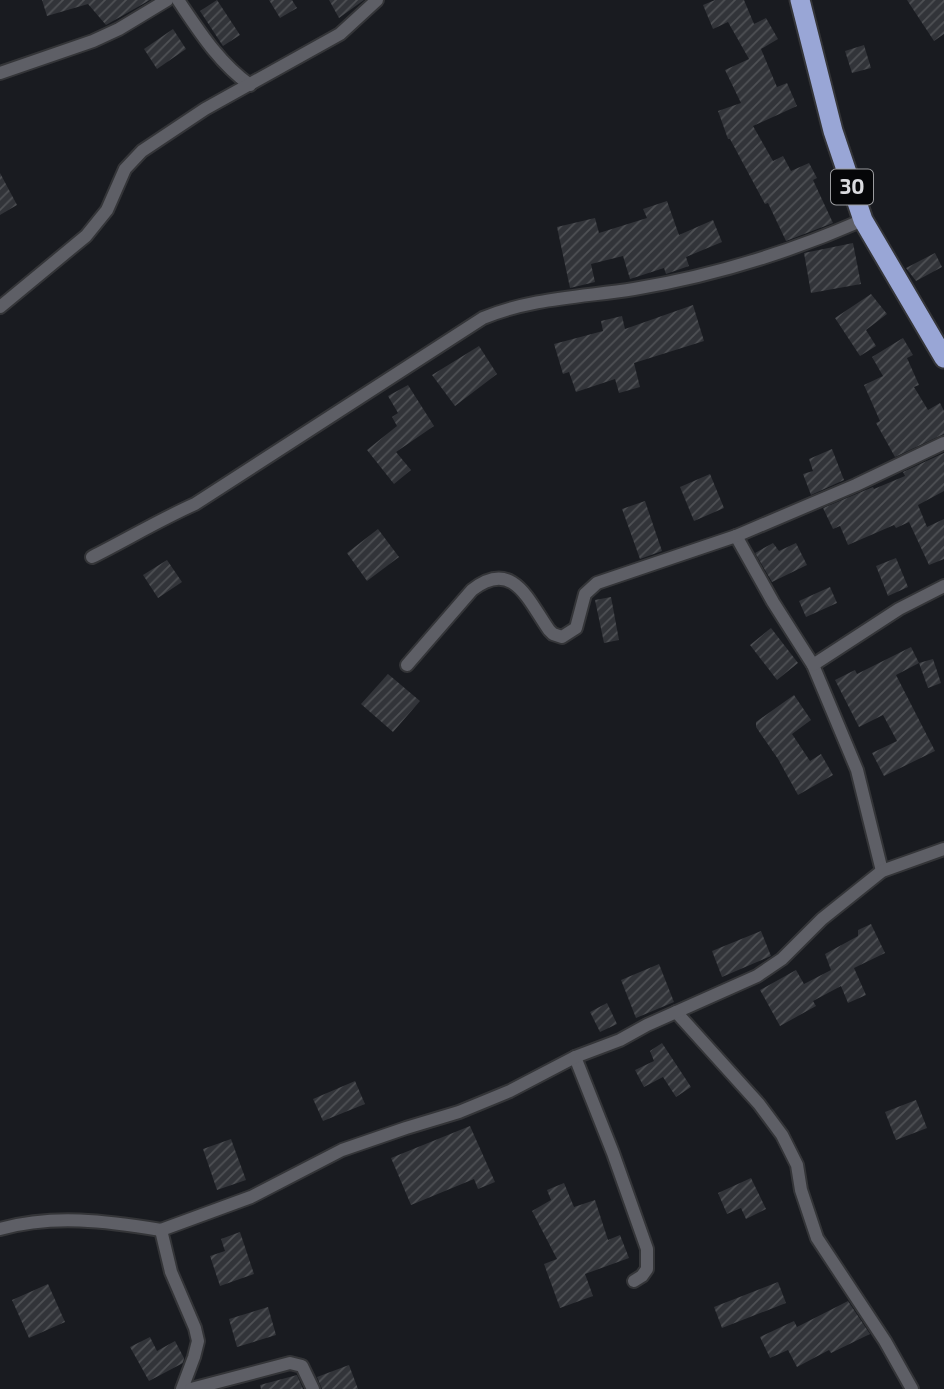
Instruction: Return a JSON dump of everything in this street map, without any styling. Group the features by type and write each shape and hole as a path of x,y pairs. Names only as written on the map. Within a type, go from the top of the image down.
{"highway":[{"name":"30","path":"800,0 833,131 863,220 944,358"}],"street":[{"path":"0,73 93,40 118,29 167,0"},
{"path":"178,0 218,56 250,85"},
{"path":"0,307 86,236 107,210 125,169 142,151 205,109 340,34 377,0"},
{"path":"92,557 161,519 195,504 483,318 532,302 636,288 706,273 783,253 863,220"},
{"path":"407,665 482,582 496,577 510,580 524,594 552,635 562,637 576,628 586,594 592,586 736,536 856,485 944,443"},
{"path":"736,536 813,665 857,770 882,872"},
{"path":"813,665 899,609 944,586"},
{"path":"0,1229 27,1222 78,1220 161,1230 251,1197 342,1150 459,1112 510,1091 575,1057 620,1040 757,976 782,959 822,919 882,872 944,849"},
{"path":"676,1012 759,1104 782,1135 797,1164 817,1238 885,1341 912,1389"},
{"path":"575,1057 613,1153 646,1249 646,1269 642,1276 634,1281"},
{"path":"161,1230 171,1272 198,1340 182,1389"},
{"path":"191,1389 290,1363 302,1366 313,1389"}],"building":[{"path":"42,0 150,0 106,25 88,4 47,16"},
{"path":"217,0 240,35 223,46 200,11"},
{"path":"269,0 292,0 297,8 280,18"},
{"path":"329,0 364,0 339,18"},
{"path":"715,0 744,0 754,24 766,18 778,39 761,49 777,87 787,83 797,106 753,126 773,161 783,156 791,171 809,163 817,178 813,180 833,223 786,241 768,203 765,204 728,139 718,111 741,103 725,70 749,59 728,22 713,29 703,5"},
{"path":"907,0 944,0 944,34 934,41"},
{"path":"173,29 186,49 157,69 144,49"},
{"path":"864,45 871,68 852,73 845,51"},
{"path":"0,173 17,205 0,215"},
{"path":"667,201 679,235 713,220 722,242 686,257 689,266 666,274 664,268 630,279 623,256 591,264 595,282 570,288 557,227 595,218 599,233 647,218 643,209"},
{"path":"853,243 861,284 811,293 804,253"},
{"path":"935,253 942,267 916,281 906,268"},
{"path":"871,294 887,314 866,330 876,346 860,356 835,318"},
{"path":"693,305 704,341 634,363 640,387 619,393 615,379 576,392 569,372 563,374 554,344 603,331 601,321 622,316 625,329"},
{"path":"903,338 913,355 907,358 919,385 914,387 928,410 940,403 944,411 944,434 895,457 876,423 880,421 864,385 883,376 872,357"},
{"path":"479,346 497,374 455,406 432,375"},
{"path":"408,385 434,426 396,452 411,470 394,484 367,450 397,426 392,417 398,413 388,396"},
{"path":"832,449 844,480 811,495 803,474 813,471 809,459"},
{"path":"944,453 944,491 918,505 927,527 944,519 944,559 929,565 909,522 896,528 894,525 848,545 840,526 833,529 823,508 905,476 903,472"},
{"path":"710,474 724,508 694,521 680,487"},
{"path":"645,501 662,551 640,559 622,509"},
{"path":"378,529 399,557 367,581 347,553"},
{"path":"773,543 779,551 796,543 807,565 772,582 755,553"},
{"path":"896,558 908,587 888,596 876,566"},
{"path":"167,560 182,582 158,598 143,575"},
{"path":"830,587 837,603 806,617 799,601"},
{"path":"611,597 619,640 604,643 595,600"},
{"path":"771,628 798,663 777,680 750,645"},
{"path":"911,647 919,663 896,675 935,751 884,776 872,753 897,741 883,715 859,727 835,680 855,670 857,674"},
{"path":"933,659 941,683 928,688 919,663"},
{"path":"388,674 420,701 393,732 361,704"},
{"path":"794,695 811,720 792,734 810,761 821,754 833,775 798,795 756,727 756,722"},
{"path":"871,924 885,953 854,968 866,995 848,1003 841,986 813,1001 816,1006 780,1026 760,990 796,970 804,984 831,970 825,954 858,936 858,930"},
{"path":"761,931 771,956 722,977 712,951"},
{"path":"659,964 674,1002 636,1018 621,980"},
{"path":"607,1003 617,1024 600,1032 590,1012"},
{"path":"662,1043 691,1087 676,1097 663,1077 644,1087 635,1070 654,1061 650,1051"},
{"path":"355,1081 365,1104 323,1121 313,1099"},
{"path":"916,1100 927,1128 896,1140 885,1112"},
{"path":"470,1126 495,1182 478,1189 474,1179 411,1205 391,1158"},
{"path":"231,1139 246,1180 217,1190 203,1149"},
{"path":"751,1178 766,1209 746,1219 741,1208 727,1214 718,1193"},
{"path":"564,1183 574,1207 595,1200 608,1240 620,1235 629,1258 585,1274 593,1296 560,1308 544,1264 557,1259 532,1211 551,1200 547,1190"},
{"path":"240,1232 254,1274 220,1286 210,1256 225,1251 221,1239"},
{"path":"778,1282 786,1303 722,1328 714,1307"},
{"path":"48,1284 65,1322 29,1338 12,1300"},
{"path":"848,1301 870,1334 831,1353 829,1350 797,1367 788,1350 770,1358 760,1337 794,1321 797,1327"},
{"path":"268,1307 276,1335 237,1347 229,1319"},
{"path":"150,1337 157,1351 175,1341 184,1358 183,1363 149,1381 130,1347"},
{"path":"349,1365 358,1389 322,1389 317,1377"},
{"path":"297,1375 303,1389 261,1389 260,1385"}]}
